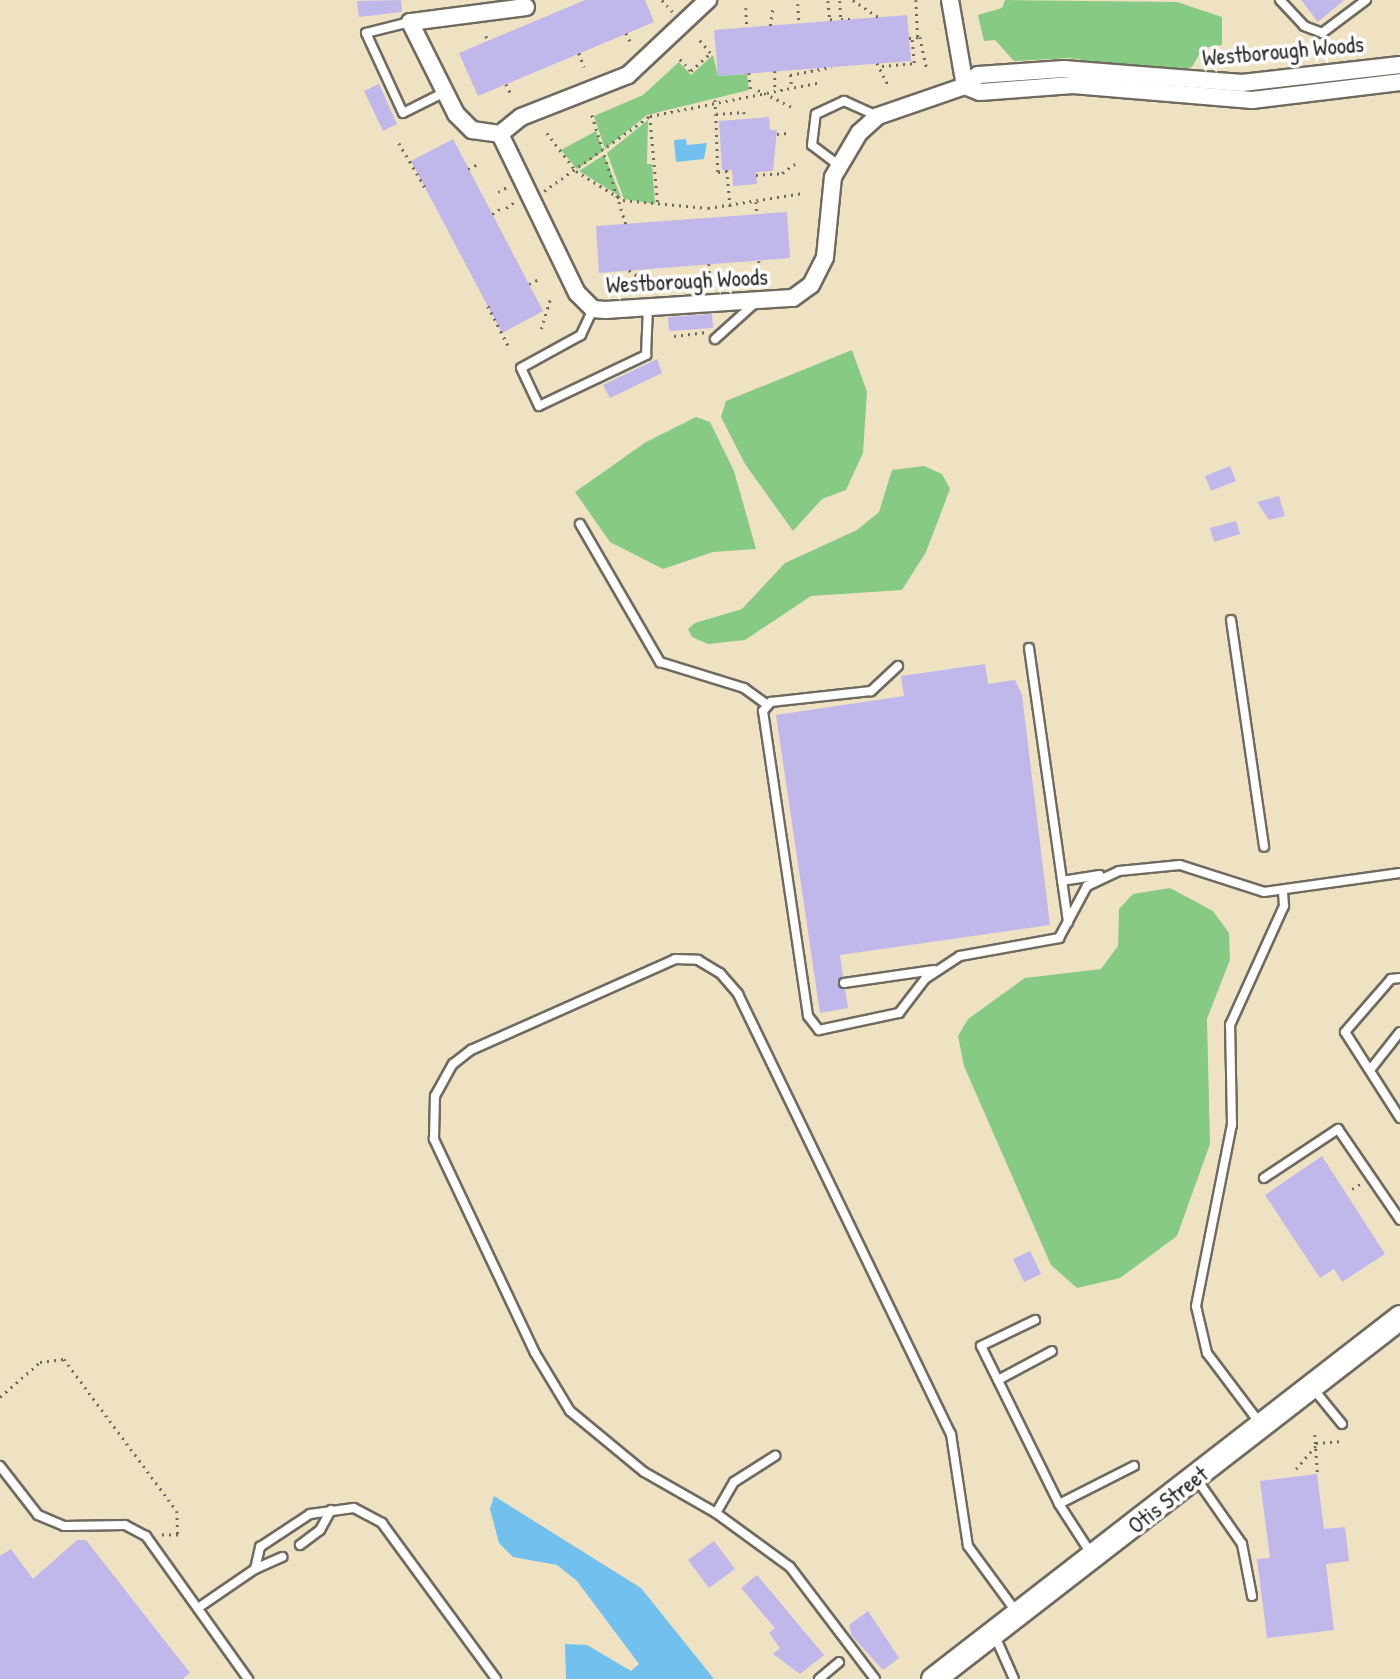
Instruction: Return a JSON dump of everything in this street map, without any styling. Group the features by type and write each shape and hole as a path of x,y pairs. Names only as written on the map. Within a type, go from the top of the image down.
{"main road":[{"name":"Otis Street","path":"933,1679 1196,1478 1309,1384 1400,1317"}],"street":[{"path":"526,7 410,22 443,93 468,127 500,134 521,117 628,75 708,0"},
{"path":"950,0 965,86"},
{"name":"Westborough Woods","path":"878,116 965,86 978,75 1064,69 1242,83 1400,65"},
{"name":"Westborough Woods","path":"965,86 980,92 1073,85 1252,100 1400,82"},
{"path":"837,164 878,116"},
{"name":"Westborough Woods","path":"500,134 577,293 593,309 793,298 820,274 837,164"}],"lane":[{"path":"1280,0 1304,26 1322,33 1366,0"},
{"path":"410,22 366,33 403,113 443,93"},
{"path":"837,164 812,145 816,114 844,101 878,116"},
{"path":"715,340 758,300"},
{"path":"593,309 581,335 521,368 539,406 646,355 648,307"},
{"path":"580,524 660,662 744,688 766,705 811,1024 829,1029 899,1013 937,969"},
{"path":"1231,620 1264,847"},
{"path":"1029,648 1068,927"},
{"path":"766,705 871,691 898,666"},
{"path":"1062,881 1180,864 1257,891 1283,890 1400,873"},
{"path":"844,982 937,969 979,951 1059,938 1068,927 1081,894 1107,874"},
{"path":"1261,1424 1207,1353 1195,1306 1232,1125 1230,1025 1284,906 1283,890"},
{"path":"875,1679 790,1567 716,1513 644,1472 570,1411 535,1353 434,1139 435,1096 453,1064 548,1015 675,959 698,960 738,994 951,1434 968,1546 1018,1616"},
{"path":"1400,978 1391,979 1345,1032 1400,1118"},
{"path":"1370,1070 1400,1032"},
{"path":"1264,1178 1338,1129 1400,1220"},
{"path":"1035,1320 982,1346 1059,1504 1094,1557"},
{"path":"998,1380 1052,1351"},
{"path":"1309,1384 1342,1424"},
{"path":"716,1513 734,1482 775,1456"},
{"path":"0,1466 38,1515 64,1526 125,1525 146,1536 248,1679"},
{"path":"1059,1504 1134,1466"},
{"path":"1196,1478 1242,1544 1252,1596"},
{"path":"255,1569 260,1547 310,1514 354,1508 382,1523 496,1679"},
{"path":"300,1545 320,1530 331,1510"},
{"path":"198,1608 255,1569 282,1557"},
{"path":"994,1634 1014,1679"},
{"path":"819,1679 839,1662"}],"path":[{"path":"662,0 676,16"},
{"path":"853,0 878,17"},
{"path":"916,0 918,37 927,70"},
{"path":"828,1 830,19 836,21"},
{"path":"840,1 841,19 854,19"},
{"path":"798,4 799,24"},
{"path":"770,26 773,6"},
{"path":"746,8 747,28"},
{"path":"626,33 630,41"},
{"path":"486,36 488,41"},
{"path":"877,63 882,66 914,64 911,38 918,37"},
{"path":"699,40 710,53"},
{"path":"680,59 691,71 710,53 716,52"},
{"path":"579,53 584,67"},
{"path":"882,66 888,85"},
{"path":"791,85 790,75 831,67"},
{"path":"775,71 775,87"},
{"path":"749,73 751,91"},
{"path":"535,196 605,152 650,116 751,91 822,82"},
{"path":"506,84 512,96"},
{"path":"758,90 794,108"},
{"path":"715,100 718,172 727,171 730,207"},
{"path":"716,114 744,112 745,118"},
{"path":"592,115 624,200 626,224"},
{"path":"650,116 658,206"},
{"path":"547,133 576,171 624,200 658,206 730,207 803,193"},
{"path":"777,134 788,133"},
{"path":"399,143 426,189"},
{"path":"468,169 480,163"},
{"path":"756,175 782,173 796,164"},
{"path":"498,192 510,186"},
{"path":"492,214 518,201"},
{"path":"756,202 757,214"},
{"path":"759,261 760,274"},
{"path":"709,264 710,278"},
{"path":"629,270 648,284"},
{"path":"529,285 541,278"},
{"path":"541,329 551,297"},
{"path":"488,306 508,345"},
{"path":"674,336 709,332 715,340"},
{"path":"0,1396 40,1362 64,1359 177,1511 178,1535 146,1536"},
{"path":"1315,1435 1318,1474"},
{"path":"1296,1469 1315,1444 1344,1441"}],"green space":[{"path":"1005,0 1177,2 1222,17 1222,45 1203,48 1192,67 1172,73 1069,58 1014,61 995,40 984,41 978,15 1002,8"},
{"path":"713,55 718,76 747,74 749,90 647,115 605,149 594,116 643,95 679,62 691,75"},
{"path":"648,120 647,164 652,164 655,204 624,199 607,153"},
{"path":"596,131 603,151 577,169 561,150"},
{"path":"604,155 621,197 579,171"},
{"path":"852,350 867,392 863,453 846,490 822,499 793,531 745,464 721,417 726,401"},
{"path":"696,417 710,422 734,471 756,549 713,552 663,569 610,542 575,492 646,442"},
{"path":"924,466 942,474 950,489 926,552 902,590 811,596 745,640 708,644 692,637 688,629 695,623 742,609 785,563 857,530 879,512 892,470"},
{"path":"1170,888 1213,911 1229,933 1230,960 1207,1019 1210,1144 1177,1236 1120,1278 1077,1288 1051,1265 964,1066 958,1036 968,1019 1025,978 1101,969 1118,946 1119,909 1133,894"}],"water":[{"path":"686,139 687,145 707,143 704,159 676,162 674,140"},
{"path":"494,1496 641,1588 714,1679 566,1679 565,1644 587,1645 631,1671 639,1664 577,1581 557,1565 513,1557 499,1543 490,1509"}],"building":[{"path":"401,0 402,12 359,17 357,1"},
{"path":"585,0 645,0 654,22 478,96 459,53"},
{"path":"1301,0 1344,0 1318,22"},
{"path":"907,15 911,61 718,76 714,30"},
{"path":"379,84 397,124 383,131 364,91"},
{"path":"769,117 770,130 777,130 773,171 756,172 757,184 733,186 732,170 722,170 719,121"},
{"path":"453,139 543,311 502,333 411,161"},
{"path":"787,212 790,258 599,273 596,226"},
{"path":"712,314 713,328 669,331 668,317"},
{"path":"657,359 662,373 610,398 603,385"},
{"path":"1230,466 1236,481 1211,491 1205,476"},
{"path":"1279,496 1285,516 1269,520 1257,502"},
{"path":"1236,521 1240,534 1214,542 1210,528"},
{"path":"985,664 988,684 1015,680 1022,695 1050,925 840,955 843,976 838,985 845,989 848,1008 820,1013 776,715 904,696 901,676"},
{"path":"1322,1156 1385,1254 1342,1282 1334,1269 1320,1278 1265,1195"},
{"path":"1030,1251 1041,1274 1024,1282 1013,1259"},
{"path":"1317,1474 1324,1529 1345,1527 1349,1561 1326,1564 1334,1630 1267,1638 1257,1559 1270,1558 1260,1481"},
{"path":"77,1540 86,1540 190,1673 182,1679 0,1679 0,1556 11,1549 33,1579"},
{"path":"714,1541 735,1569 709,1588 688,1560"},
{"path":"757,1575 824,1655 800,1674 773,1654 780,1648 769,1633 775,1628 741,1588"},
{"path":"868,1611 899,1658 883,1670 852,1636 849,1625"}]}
